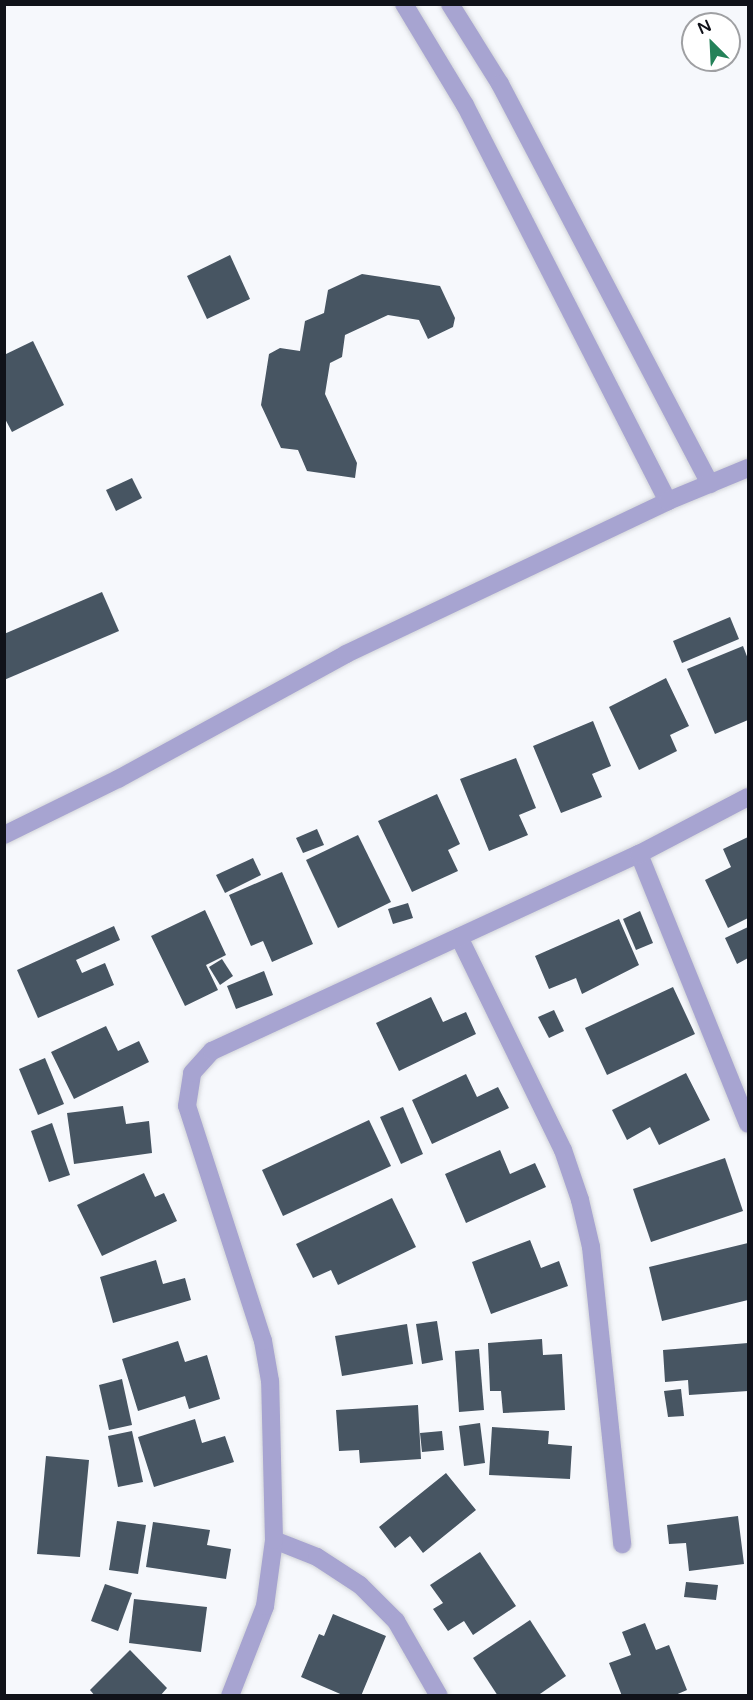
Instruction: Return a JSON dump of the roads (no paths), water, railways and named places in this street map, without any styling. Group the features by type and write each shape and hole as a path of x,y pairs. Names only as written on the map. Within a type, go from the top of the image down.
{"street":[{"path":"404,4 465,105 668,501"},
{"path":"450,4 500,84 710,484"},
{"path":"4,834 118,779 346,654 668,501 748,468"},
{"path":"230,1695 264,1606 274,1540 270,1381 263,1341 187,1106 192,1073 212,1051 639,854 748,797"},
{"path":"639,854 748,1124"},
{"path":"459,937 563,1150 580,1200 591,1247 622,1544"},
{"path":"274,1540 317,1557 360,1585 396,1621 439,1695"}]}
